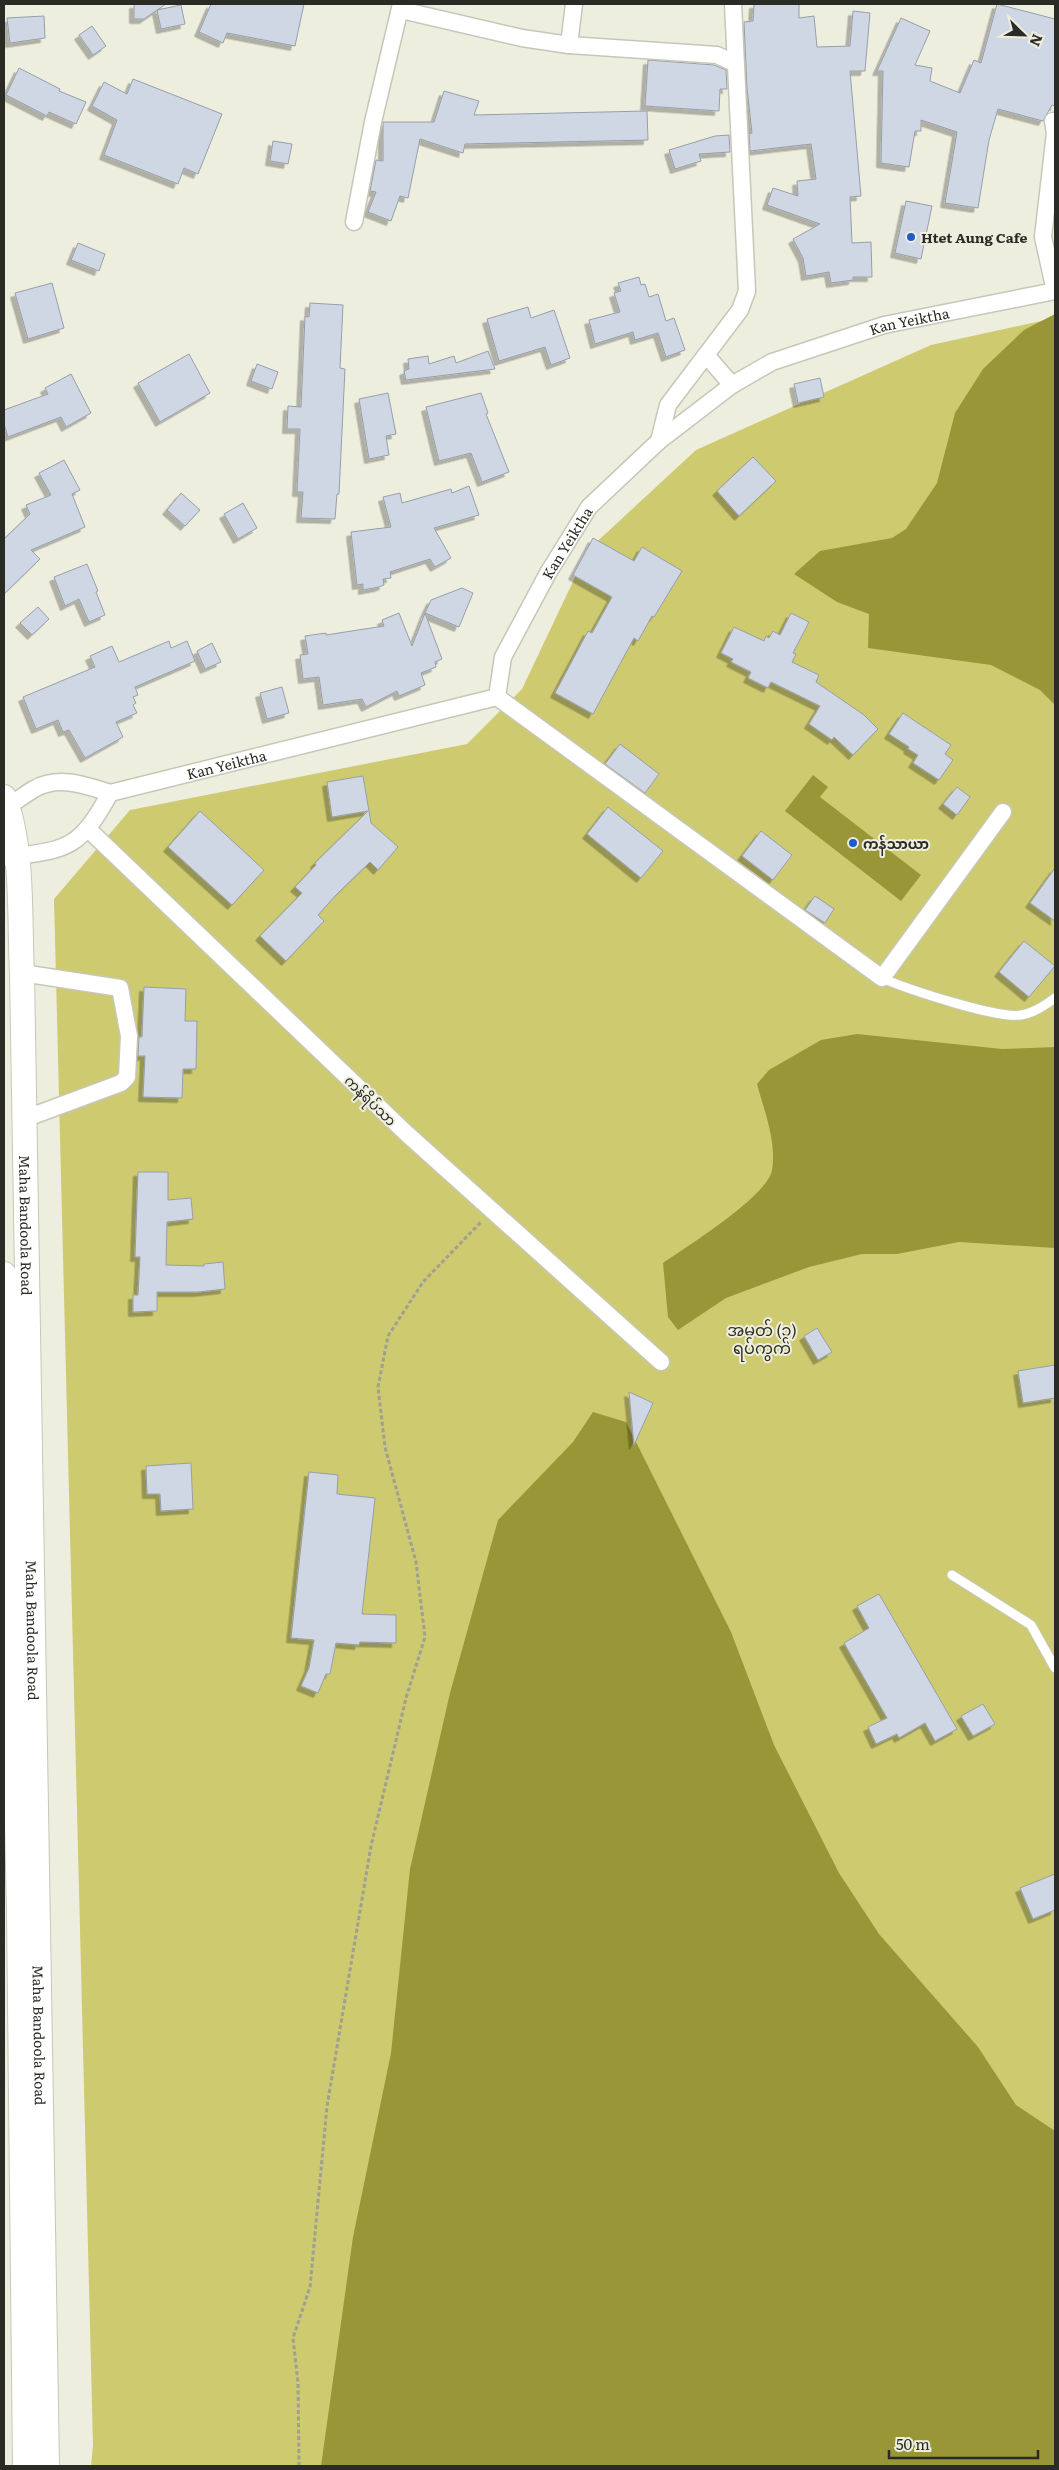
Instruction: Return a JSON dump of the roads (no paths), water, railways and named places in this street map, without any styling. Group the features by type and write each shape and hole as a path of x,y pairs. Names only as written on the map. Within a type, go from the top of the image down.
{"main road":[{"name":"Maha Bandoola Road","path":"6,815 22,973 47,2466"},
{"name":"Maha Bandoola Road","path":"4,1274 19,1901 26,2466"}],"street":[{"path":"569,45 574,4"},
{"path":"659,441 668,405 740,310 747,291 734,64 733,4"},
{"path":"354,222 374,122 401,7 522,38 569,45 717,56 734,64"},
{"path":"1053,121 1055,133 1043,238 1055,291"},
{"name":"Kan Yeiktha","path":"110,793 497,698 504,657 548,573 588,507 659,441 732,384 772,362 884,325 1055,291"},
{"path":"706,355 732,384"},
{"path":"497,698 882,978 1003,812"},
{"path":"6,815 35,789 54,782 77,783 110,793 88,829 73,842 58,850 10,857"},
{"name":"ကန်ရိပ်သာ","path":"88,829 406,1133 661,1362"},
{"path":"22,973 120,988 128,1036 127,1077 121,1083 24,1119"}],"lane":[{"path":"882,978 997,1014 1020,1016 1042,1008 1055,998"},
{"path":"952,1575 1031,1625 1055,1668"}],"place":[{"name":"Htet Aung Cafe","path":"911,237"},
{"name":"ကန်သာယာ","path":"853,843"}],"district":[{"name":"အမှတ် (၃) ရပ်ကွက်","path":"762,1338"}]}
